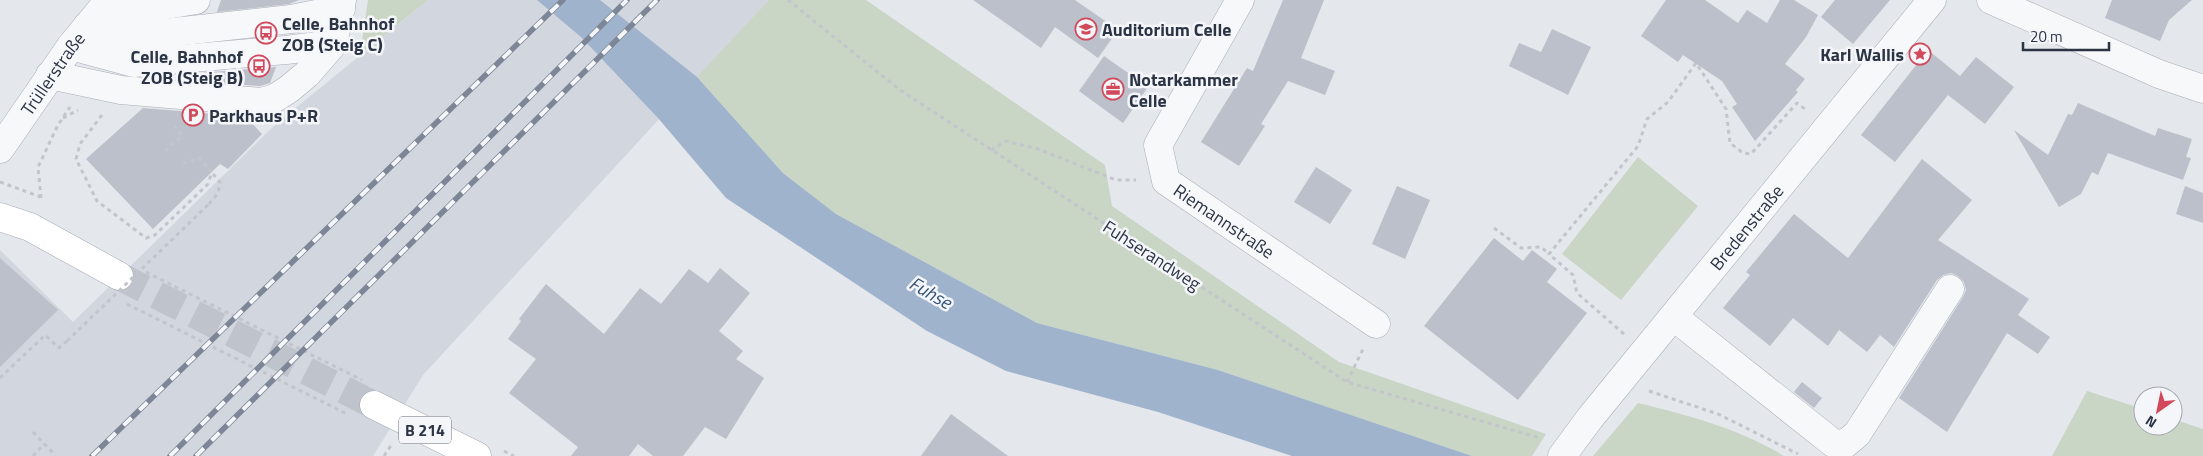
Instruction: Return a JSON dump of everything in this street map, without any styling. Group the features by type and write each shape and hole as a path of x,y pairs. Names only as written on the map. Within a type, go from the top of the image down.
{"main road":[{"path":"0,217 30,227 119,284"},
{"name":"B 214","path":"365,402 487,452"}],"street":[{"path":"106,3 143,9 196,0"},
{"name":"Riemannstraße","path":"1240,0 1158,145 1166,181 1376,324"},
{"name":"Bredenstraße","path":"1565,452 1932,0"},
{"path":"1991,0 2159,74 2203,89"},
{"name":"Trüllerstraße","path":"0,149 79,36 106,3"},
{"path":"50,76 121,90 262,102 275,98 289,89 307,74 333,44 341,4 291,18 146,35 79,36"},
{"path":"79,36 134,63 286,50 333,44"},
{"path":"1674,317 1833,443 1845,444 1857,434 1950,289"}],"path":[{"name":"Fuhserandweg","path":"788,0 900,90 1347,382 1541,438"},
{"path":"1548,254 1638,146 1647,119 1668,102 1696,63 1726,109 1730,143 1743,153 1751,154 1797,103 1808,112"},
{"path":"121,90 80,144 76,159 97,201 146,238 155,236 208,184 212,172"},
{"path":"165,150 182,136 172,122"},
{"path":"991,150 1006,141 1038,149 1116,180 1166,181"},
{"path":"0,378 45,335 59,348 209,204 218,193 220,182 199,158 181,164"},
{"path":"0,182 41,197 47,204"},
{"path":"1494,228 1521,248 1540,247 1573,275 1577,293 1630,339"},
{"path":"119,284 365,402"},
{"path":"124,303 365,402"},
{"path":"1347,382 1376,324"},
{"path":"1647,391 1718,414 1803,456"},
{"path":"33,432 56,455"},
{"path":"33,456 44,444"},
{"path":"487,452 514,456"}],"shaded area":[{"path":"428,0 769,0 423,375 373,456 0,456 0,250 73,322 276,124"}],"green space":[{"path":"368,0 428,0 360,55"},
{"path":"769,0 866,0 1105,165 1112,206 1339,362 1546,434 1532,456 1472,456 1218,370 1037,323 836,214 783,173 697,77"},
{"path":"1638,157 1698,206 1621,300 1562,254"},
{"path":"2087,391 2133,406 2133,436 2183,436 2183,422 2203,429 2203,456 2052,456"},
{"path":"1638,403 1731,430 1784,456 1593,456"}],"water":[{"name":"Fuhse","path":"537,0 600,0 697,77 783,173 836,214 1037,323 1218,370 1472,456 1292,456 1158,412 1006,371 927,331 726,198 658,118 581,37"}],"building":[{"path":"221,0 299,0 289,4 217,12"},
{"name":"Auditorium Celle","path":"973,0 1075,0 1118,30 1098,58 1055,27 1041,48"},
{"path":"1283,0 1324,0 1301,58 1335,71 1325,95 1288,81 1261,124 1265,126 1239,166 1201,142 1247,68 1253,71"},
{"path":"1666,0 1705,0 1738,23 1747,10 1767,23 1780,0 1794,0 1818,15 1806,37 1785,64 1805,79 1796,90 1798,92 1755,141 1732,107 1737,104 1722,81 1683,55 1678,62 1641,36"},
{"path":"1835,0 1890,0 1853,44 1821,17"},
{"path":"2112,0 2192,0 2169,20 2160,41 2105,18"},
{"path":"1552,29 1591,47 1568,95 1509,66 1519,43 1541,52"},
{"path":"1928,50 1960,76 1976,57 2014,87 1985,124 1948,95 1895,162 1861,135"},
{"name":"Notarkammer Celle","path":"1104,56 1148,87 1123,123 1079,91"},
{"path":"276,67 270,83 260,86 185,80 189,74"},
{"path":"2078,103 2155,136 2158,128 2192,139 2186,157 2191,158 2183,180 2108,153 2098,175 2092,172 2081,194 2059,207 2014,130 2048,155 2068,114 2072,115"},
{"path":"143,108 251,117 249,120 262,134 228,169 220,164 153,229 86,159"},
{"path":"1922,159 1972,200 1938,240 2029,299 2018,315 2050,337 2038,354 2007,333 1947,432 1899,398 1963,297 1966,290 1964,282 1958,276 1951,273 1943,275 1937,280 1894,347 1880,335 1867,352 1839,330 1828,346 1793,318 1770,346 1723,308 1750,275 1746,272 1794,214 1848,258"},
{"path":"1316,167 1352,190 1330,224 1294,202"},
{"path":"1397,186 1430,200 1405,259 1372,244"},
{"path":"2185,186 2203,193 2203,223 2176,214"},
{"path":"1494,238 1523,261 1532,250 1557,269 1547,282 1587,313 1518,400 1424,326"},
{"path":"0,258 58,310 0,367"},
{"path":"720,268 750,293 719,331 743,351 736,359 764,378 726,439 705,427 683,456 653,456 638,444 629,456 571,456 578,447 509,393 536,359 508,339 521,321 519,319 546,284 604,334 640,288 661,304 689,269 708,283"},
{"path":"1802,382 1822,398 1814,408 1794,392"},
{"path":"951,414 1008,456 921,456"}],"tunnel":[{"path":"119,276 374,405"}],"railway":[{"path":"92,456 563,0"},
{"path":"170,456 627,0"},
{"path":"196,456 657,0"}],"place":[{"name":"Auditorium Celle","path":"1086,29"},
{"name":"Celle, Bahnhof ZOB (Steig C)","path":"266,33"},
{"name":"Karl Wallis","path":"1920,54"},
{"name":"Celle, Bahnhof ZOB (Steig B)","path":"259,66"},
{"name":"Notarkammer Celle","path":"1113,89"},
{"name":"Parkhaus P+R","path":"193,115"}]}
